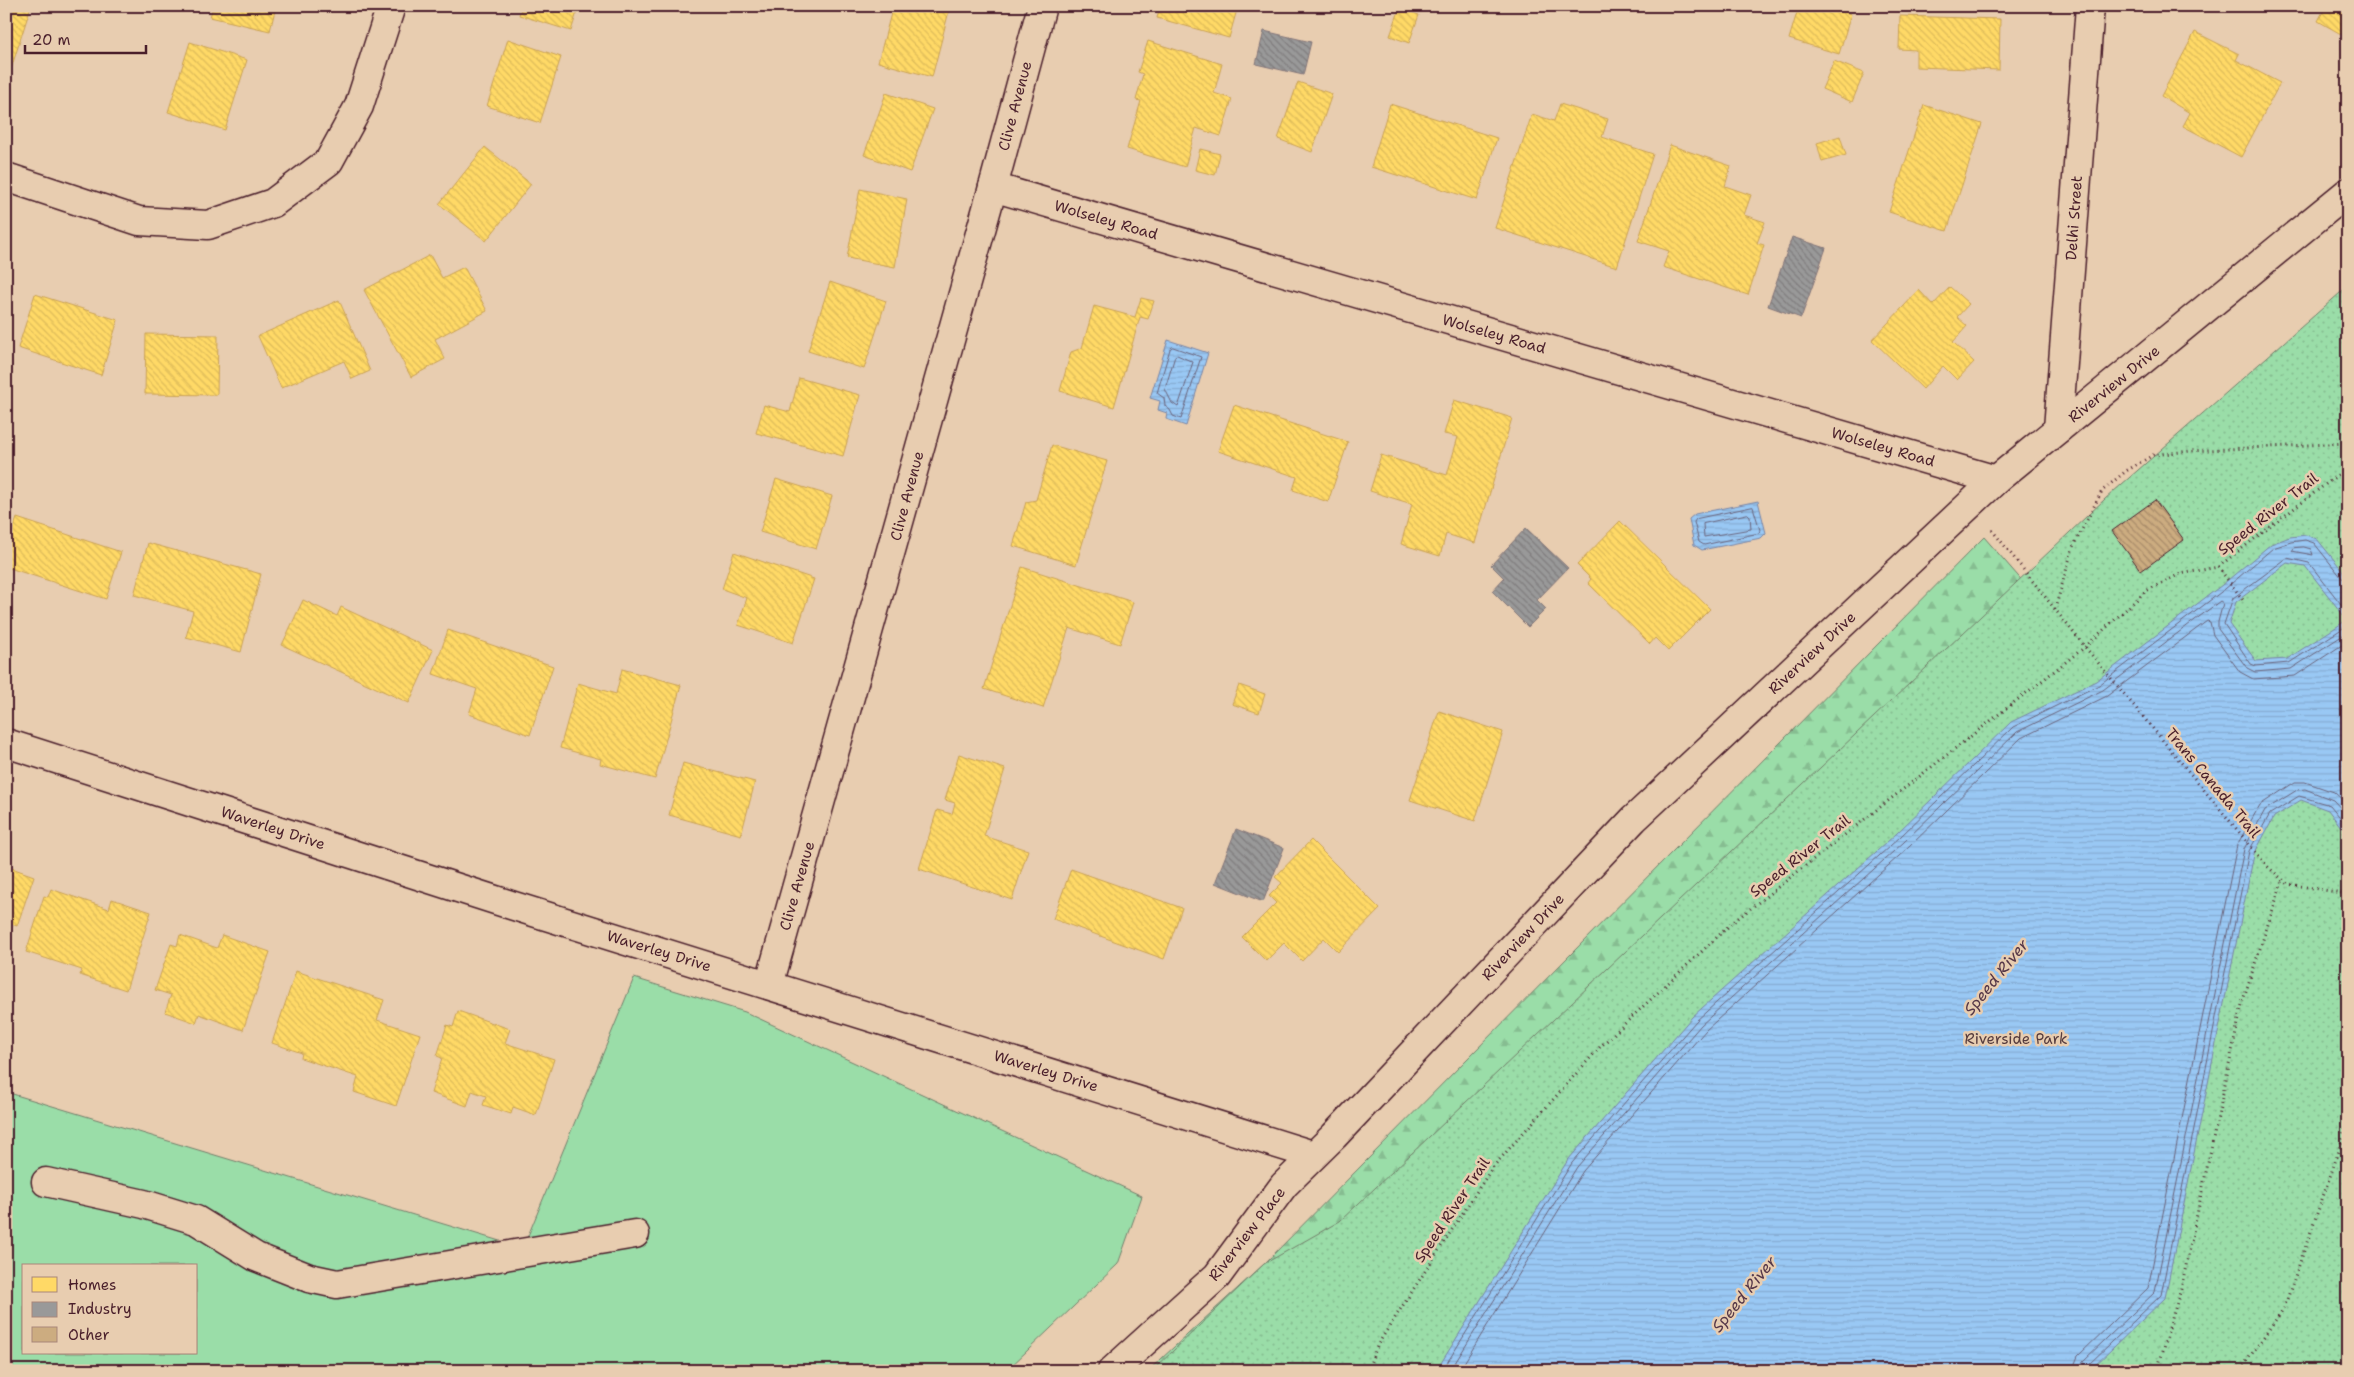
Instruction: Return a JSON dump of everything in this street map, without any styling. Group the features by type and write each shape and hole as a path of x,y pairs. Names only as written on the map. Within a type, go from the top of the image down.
{"street":[{"path":"6,176 140,221 208,225 272,203 329,161 360,106 390,6"},
{"name":"Clive Avenue","path":"769,985 994,188 1042,6"},
{"name":"Delhi Street","path":"2058,429 2090,6"},
{"name":"Wolseley Road","path":"994,188 1996,480"},
{"name":"Riverview Drive","path":"1313,1155 1341,1128 1634,819 1996,480 2348,192"},
{"name":"Waverley Drive","path":"6,743 514,906 1313,1155"},
{"name":"Riverview Place","path":"1112,1371 1217,1276 1284,1185 1313,1155"},
{"path":"46,1182 144,1204 196,1220 256,1257 309,1278 337,1284 636,1234"}],"path":[{"path":"2055,609 2072,547 2102,491 2126,471 2140,463 2153,456 2190,450 2348,443"},
{"name":"Speed River Trail","path":"1367,1371 1378,1344 1492,1168 1600,1047 1732,924 2085,647 2146,590 2180,574 2218,567 2348,467"},
{"name":"Trans Canada Trail","path":"1972,504 2085,647 2268,868 2288,884 2346,894"},
{"path":"2218,567 2243,600"},
{"path":"2156,1371 2181,1289 2243,1000 2283,880"},
{"path":"2346,894 2348,918"},
{"path":"2235,1371 2244,1365 2284,1308 2340,1148 2348,1116"},
{"path":"2340,1148 2348,1140"}],"green space":[{"name":"Riverside Park","path":"2348,286 2348,1371 1152,1371 1264,1264 1340,1221 2105,499"},
{"path":"1984,537 2045,607 1436,1371 1148,1371 1264,1264"},
{"path":"634,978 745,1012 1142,1196 1118,1264 1006,1371 6,1371 6,1092 523,1248"}],"water":[{"path":"1168,340 1208,353 1186,426 1166,419 1167,413 1158,410 1160,401 1150,398"},
{"path":"1758,501 1766,533 1761,538 1702,550 1694,545 1689,519 1695,514"},
{"name":"Speed River","path":"2306,535 2317,539 2348,577 2348,827 2341,827 2328,810 2301,800 2274,817 2254,854 2165,1298 2089,1371 1436,1371 1568,1160 1692,1017 1896,834 2011,722 2096,681 2222,585 2271,544 2290,537","holes":["2287,563 2305,566 2347,620 2287,659 2256,661 2229,624 2236,602"]}],"building: Homes":[{"path":"6,6 31,6 10,72 6,70"},
{"path":"213,6 276,6 270,31 210,17"},
{"path":"522,6 579,6 571,31 519,15"},
{"path":"893,6 929,6 949,11 932,77 878,62"},
{"path":"1160,6 1238,6 1229,38 1157,18"},
{"path":"1799,6 1827,6 1851,14 1839,54 1789,39"},
{"path":"2326,6 2348,6 2348,38 2318,21"},
{"path":"1400,8 1419,15 1409,43 1390,36"},
{"path":"1900,16 2000,19 1999,70 1916,67 1916,50 1899,49"},
{"path":"2195,32 2239,54 2236,60 2280,83 2241,157 2183,126 2190,113 2161,96"},
{"path":"508,39 561,57 540,123 487,106"},
{"path":"1148,41 1222,64 1214,93 1232,99 1221,136 1196,128 1185,167 1127,149 1141,101 1136,100 1143,74 1138,72"},
{"path":"190,42 247,60 225,130 168,112"},
{"path":"1834,61 1864,73 1852,102 1822,89"},
{"path":"1298,82 1332,94 1312,152 1278,139"},
{"path":"886,93 933,109 910,172 864,155"},
{"path":"1390,104 1497,138 1477,200 1371,167"},
{"path":"1560,104 1608,119 1602,137 1653,154 1617,267 1495,228 1532,114 1554,121"},
{"path":"1924,105 1982,124 1947,231 1889,212"},
{"path":"1840,136 1846,155 1822,162 1817,143"},
{"path":"1670,145 1731,166 1725,186 1751,195 1744,215 1765,222 1757,243 1764,245 1748,295 1663,267 1669,251 1638,241"},
{"path":"485,147 531,184 486,241 439,204"},
{"path":"1200,149 1220,154 1215,175 1195,170"},
{"path":"860,189 907,199 895,267 847,258"},
{"path":"430,255 442,278 464,267 487,311 435,339 445,359 411,377 364,290"},
{"path":"830,282 886,301 864,369 808,351"},
{"path":"6,286 12,288 6,302"},
{"path":"1950,287 1969,304 1957,317 1967,326 1953,342 1974,362 1957,380 1943,366 1923,389 1872,340 1919,290 1933,305"},
{"path":"35,294 118,320 101,375 18,348"},
{"path":"1141,298 1154,301 1148,319 1140,317 1114,407 1060,391 1071,352 1082,348 1094,306 1135,317"},
{"path":"339,300 370,371 352,379 344,361 281,388 258,336"},
{"path":"146,334 218,335 217,395 145,394"},
{"path":"799,378 860,395 843,456 756,433 764,405 790,412"},
{"path":"1454,400 1512,418 1475,543 1446,534 1440,556 1401,544 1412,504 1370,491 1381,455 1447,475 1458,437 1444,434"},
{"path":"1234,405 1348,442 1328,502 1293,490 1297,477 1218,451"},
{"path":"1052,445 1107,461 1076,565 1013,546 1026,502 1036,500"},
{"path":"776,479 832,496 816,549 760,532"},
{"path":"17,518 121,552 106,599 6,567 6,549"},
{"path":"1620,521 1710,609 1668,651 1655,638 1650,644 1588,583 1591,579 1577,565"},
{"path":"148,543 261,574 241,652 186,637 193,611 134,595"},
{"path":"734,552 814,579 793,643 738,625 747,598 722,589"},
{"path":"1022,567 1133,602 1120,644 1069,628 1043,708 984,689"},
{"path":"303,600 337,616 341,607 433,650 409,703 282,645"},
{"path":"448,630 553,666 530,735 469,714 477,689 433,674"},
{"path":"622,669 681,685 655,779 600,764 601,759 560,748 578,683 616,694"},
{"path":"1239,685 1265,694 1259,713 1232,704"},
{"path":"1439,711 1503,732 1475,821 1410,800"},
{"path":"959,754 1005,769 984,836 1028,850 1012,900 919,869 937,810 952,814 955,803 945,800"},
{"path":"683,763 755,782 741,835 669,815"},
{"path":"1311,840 1380,909 1338,952 1324,938 1302,961 1284,943 1266,961 1242,937 1276,903 1269,896 1282,883 1275,877"},
{"path":"6,866 34,876 17,926 6,922"},
{"path":"1071,869 1182,908 1164,959 1053,919"},
{"path":"51,889 109,909 112,899 151,912 126,990 80,975 82,970 26,952 44,896 48,897"},
{"path":"180,935 217,948 222,935 270,952 243,1030 199,1014 196,1023 165,1012 171,995 155,990 171,944 177,946"},
{"path":"296,971 384,1000 377,1020 420,1034 396,1106 354,1092 358,1077 301,1058 302,1053 272,1043"},
{"path":"458,1011 510,1029 505,1043 554,1059 536,1115 513,1107 511,1114 483,1105 486,1096 472,1091 467,1106 431,1093 442,1058 437,1056 447,1025 453,1027"}],"building: Industry":[{"path":"1264,31 1311,42 1303,75 1256,64"},
{"path":"1792,237 1826,248 1801,318 1768,306"},
{"path":"1526,528 1568,568 1537,600 1546,609 1528,627 1492,591 1504,578 1491,565"},
{"path":"1236,829 1284,848 1263,902 1215,883"}],"building: Other":[{"path":"2155,500 2184,540 2141,571 2112,531"}]}
